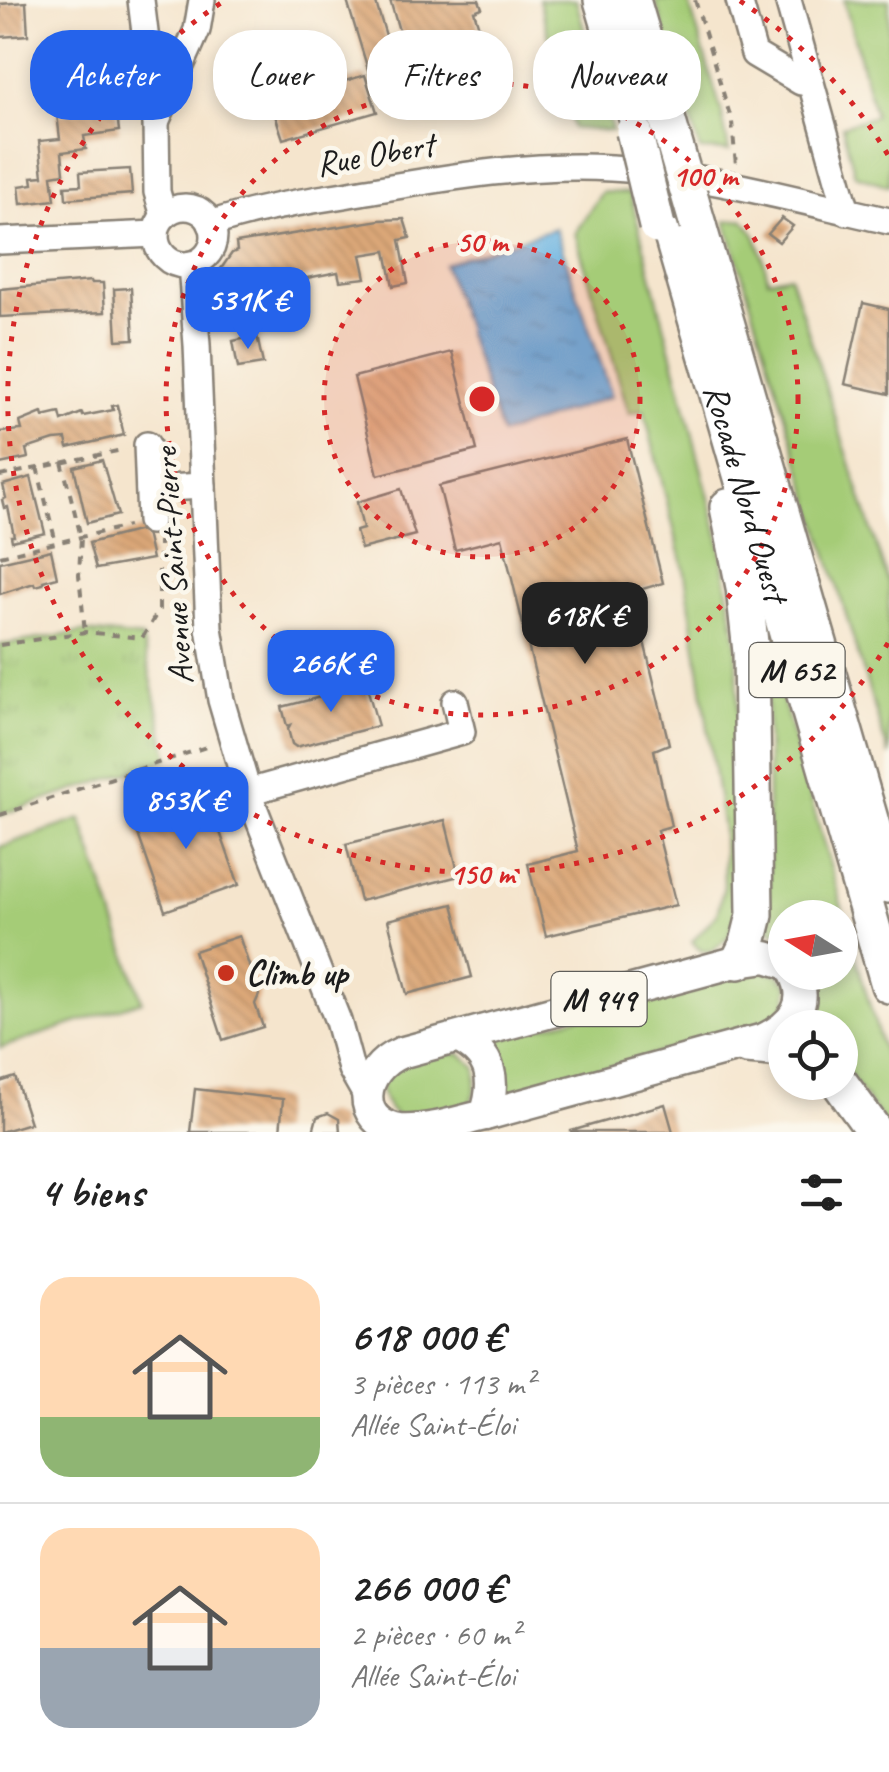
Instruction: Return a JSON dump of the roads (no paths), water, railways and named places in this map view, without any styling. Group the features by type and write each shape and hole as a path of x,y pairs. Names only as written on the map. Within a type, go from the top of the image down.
{"highway":[{"name":"Rocade Nord Ouest","path":"615,9 889,986"},
{"name":"Rocade Nord Ouest","path":"674,224 868,810 889,885"},
{"path":"674,224 748,617 753,690 755,901 752,931 739,961"},
{"path":"868,810 889,849"},
{"path":"746,1046 768,1047"},
{"path":"852,1100 875,1132"}],"main road":[{"name":"M 949","path":"459,1038 739,961 768,957"},
{"name":"M 949","path":"485,1115 746,1046 786,1027 798,1012 800,990"},
{"path":"459,1038 487,1059 492,1081 485,1115 423,1131 394,1129 374,1115 372,1073 384,1060 459,1038"}],"street":[{"path":"0,241 160,225 172,210 187,207 202,212 211,224 214,234 210,249 190,264 175,263 166,258 158,245 160,225 156,122 140,0"},
{"path":"156,122 198,30 202,0"},
{"path":"739,0 754,54 801,82 809,78"},
{"path":"788,0 847,212"},
{"name":"Rue Obert","path":"211,224 262,209 488,171 612,168 692,178 889,221"},
{"name":"Avenue Saint-Pierre","path":"190,264 211,649 230,739 338,1021 351,1069 374,1115"},
{"path":"146,445 154,520"},
{"path":"149,489 203,486"},
{"path":"248,792 462,732 454,702"},
{"name":"Avenue Saint-Pierre","path":"338,1021 363,1048 400,1053"}],"water":[{"path":"555,228 612,396 501,435 444,264"}],"place":[{"name":"Climb up","path":"226,973"}]}
